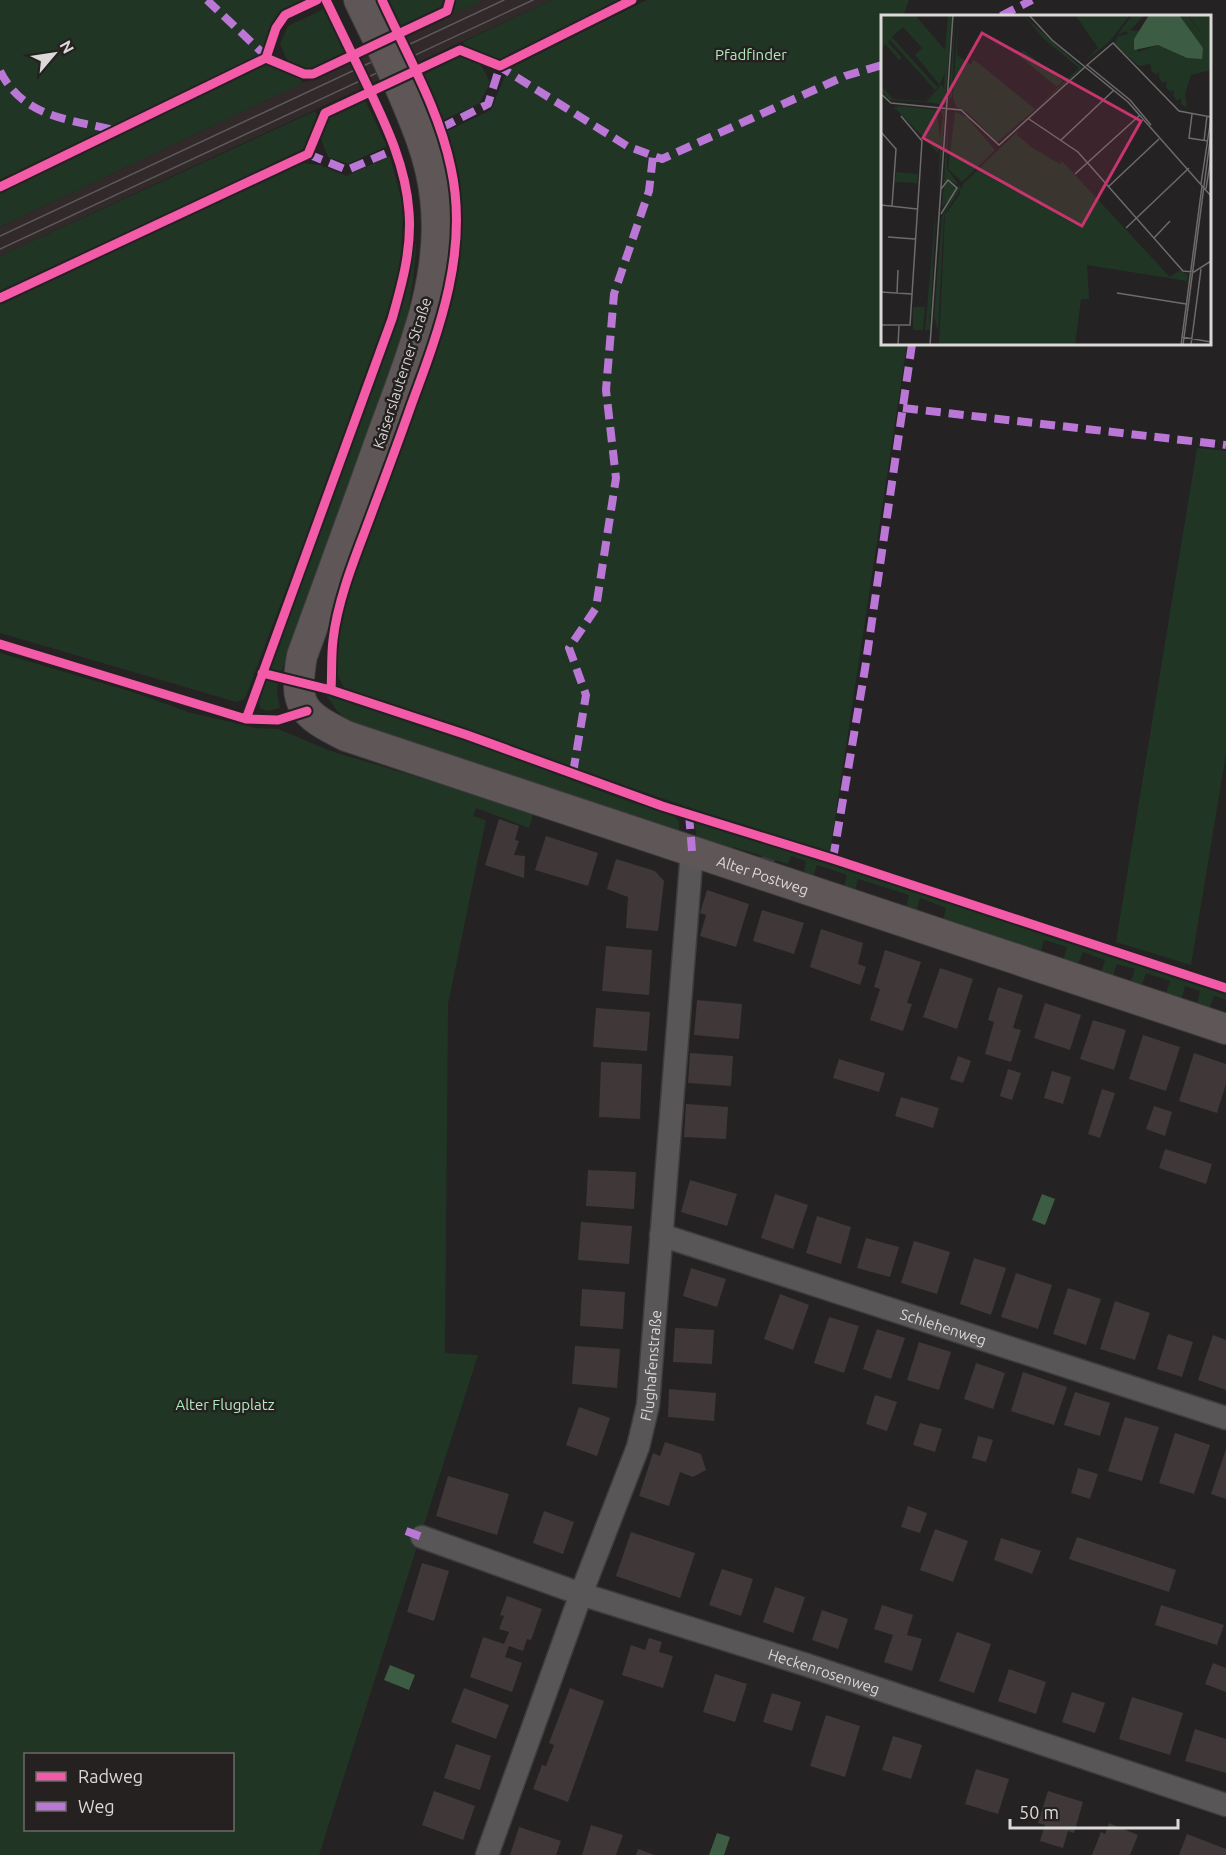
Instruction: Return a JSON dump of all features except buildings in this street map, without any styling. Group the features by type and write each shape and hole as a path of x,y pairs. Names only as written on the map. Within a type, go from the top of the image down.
{"main road":[{"name":"Kaiserslauterner Straße","path":"307,711 301,702 298,688 302,656 416,339 431,279 436,246 435,198 423,144 401,89 359,0"},
{"name":"Alter Postweg","path":"307,711 322,723 346,736 1226,1029"}],"street":[{"name":"Flughafenstraße","path":"487,1855 581,1594 638,1446 648,1405 692,851"},
{"name":"Schlehenweg","path":"661,1234 1226,1418"},
{"name":"Heckenrosenweg","path":"422,1537 581,1594 816,1668 1226,1805"}],"shaded area":[{"path":"484,0 552,0 0,256 0,227"},
{"path":"1042,1194 1055,1199 1045,1225 1032,1220"},
{"path":"390,1665 415,1675 409,1690 384,1680"},
{"path":"717,1833 730,1837 724,1855 709,1855"}],"green space":[{"path":"0,0 306,0 279,17 259,57 0,180"},
{"path":"389,0 447,0 443,10 402,29"},
{"path":"453,0 484,0 452,15 449,9"},
{"path":"552,0 622,0 502,60 465,46 463,42"},
{"name":"Pfadfinder","path":"647,0 909,0 903,15 881,15 881,345 907,345 830,852 647,793 344,688 334,669 334,651 351,581 428,372 444,325 454,285 459,241 459,211 454,171 445,132 491,110 508,69"},
{"path":"326,8 348,55 309,71 294,68 288,62 280,44 288,26"},
{"path":"461,55 479,61 490,82 480,103 441,121 421,76"},
{"path":"265,64 300,77 303,83 0,227 0,190"},
{"path":"365,100 387,146 348,164 328,157 320,137 329,117"},
{"path":"315,111 317,115 303,151 0,291 0,256"},
{"path":"390,156 403,205 402,249 395,289 361,391 245,699 236,702 0,633 0,304 301,163 320,165 346,176"},
{"path":"412,244 416,244 412,285 399,350 281,673 268,670 388,344 410,267"},
{"path":"1197,448 1226,451 1226,754 1191,965 1116,942"},
{"name":"Alter Flugplatz","path":"0,653 136,693 188,712 256,728 278,729 331,751 534,812 529,828 476,808 473,816 486,820 448,1004 445,1353 478,1355 319,1855 0,1855"},
{"path":"265,678 278,681 277,692 280,708 269,711 261,709 258,702"},
{"path":"326,694 465,739 616,797 674,816 679,822 679,834 368,733 344,717"},
{"path":"694,822 792,850 1226,993 1226,1000 1214,996 1208,1012 1196,1009 1200,991 1185,986 1180,1004 1164,999 1170,981 1146,973 1140,991 1129,987 1135,969 1117,964 1111,981 1100,977 1105,960 1083,952 1076,970 1062,965 1067,947 1044,940 1039,957 942,924 946,908 920,898 915,915 905,912 909,895 858,879 854,894 843,891 847,875 817,865 812,880 803,877 806,861 791,856 788,864 734,847 731,854 698,844"}],"tram line":[{"path":"0,236 504,0"},
{"path":"0,249 533,0"}],"marked path":[{"path":"207,0 270,60"},
{"path":"1003,15 1032,0"},
{"path":"441,128 488,104 500,66 506,63"},
{"path":"497,65 627,146 662,159 845,76 881,65"},
{"path":"0,71 10,87 34,107 64,119 114,130"},
{"path":"308,154 347,170 396,149"},
{"path":"573,773 586,695 569,648 596,608 616,478 606,390 614,294 649,191 653,156"},
{"path":"833,859 865,669 912,345"},
{"path":"903,408 1226,445"},
{"path":"689,814 692,851"},
{"path":"406,1531 422,1537"}],"cycle path":[{"path":"266,58 276,28 285,15 317,0"},
{"path":"246,719 392,319 408,253 409,212 400,163 382,117 326,0"},
{"path":"331,690 333,640 341,599 432,346 449,288 454,259 456,199 446,146 421,82 382,0"},
{"path":"0,187 266,58 304,74 313,74 447,11 450,0"},
{"path":"0,298 308,154 325,113 460,50 500,66 632,0"},
{"path":"0,644 246,719 278,720 307,711"},
{"path":"262,673 331,690 467,735 662,806 833,859 1226,988"}]}
